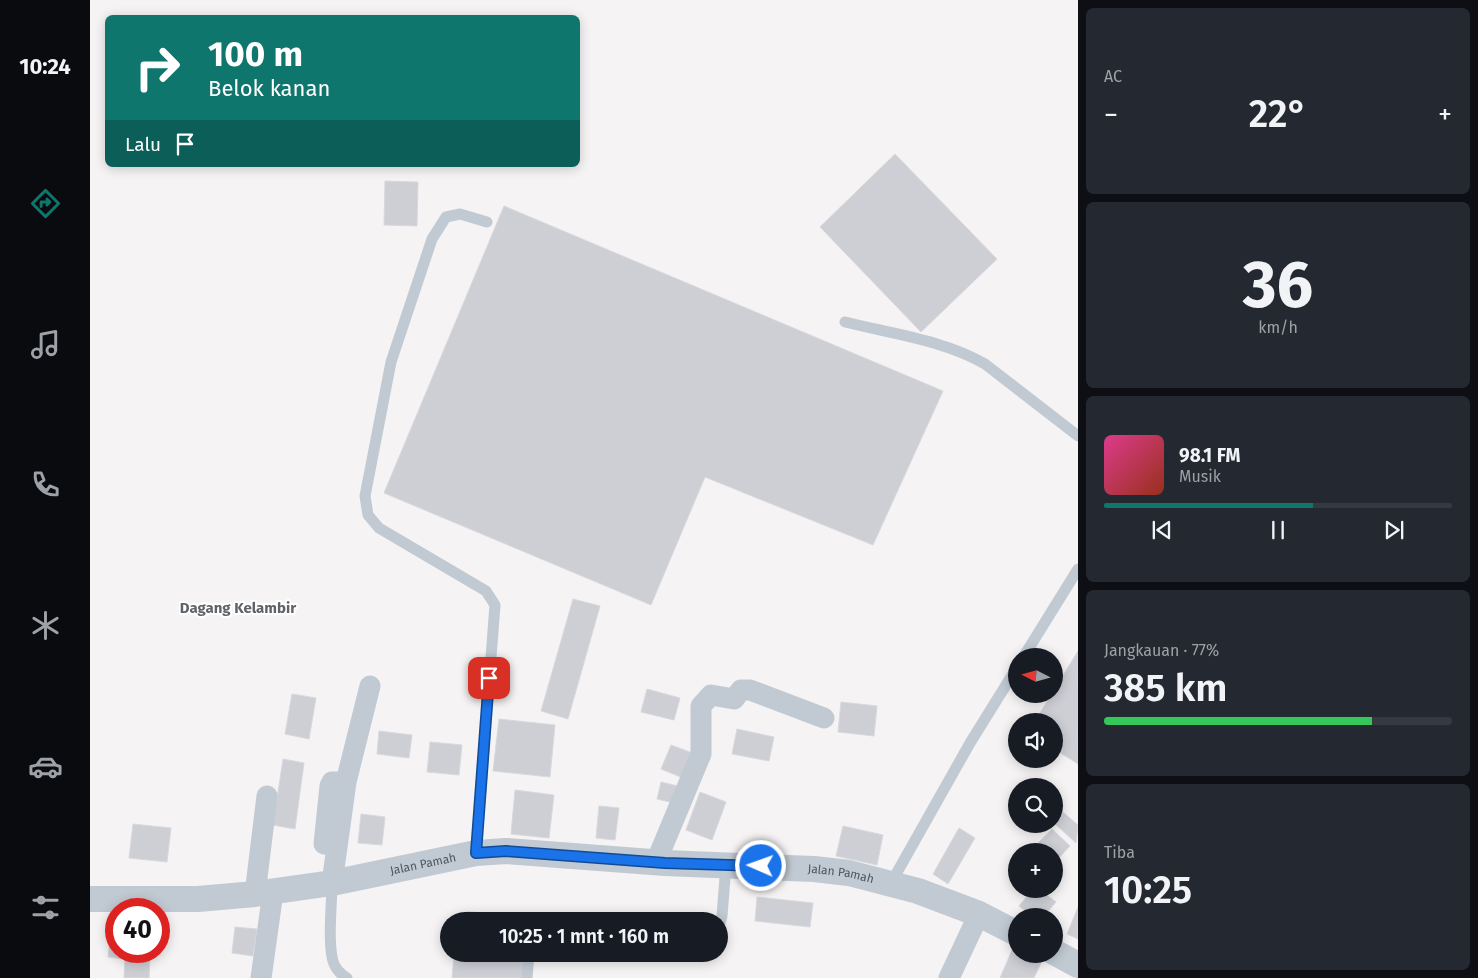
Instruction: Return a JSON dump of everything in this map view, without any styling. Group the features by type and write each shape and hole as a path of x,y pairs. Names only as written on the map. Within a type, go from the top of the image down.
{"street":[{"path":"326,884 346,782 370,686"},
{"path":"656,862 701,754 702,706 707,697 716,696 734,700 741,690 750,690 824,718"},
{"path":"261,978 268,796"},
{"name":"Jalan Pamah","path":"90,899 198,899 264,893 326,884 476,853 506,851 656,862 832,870 891,883 979,914 1008,929"},
{"path":"949,978 979,914"},
{"path":"1063,957 1078,965"}],"lane":[{"path":"476,853 495,605 486,591 378,528 368,515 365,496 391,362 432,239 446,217 460,214 487,222"},
{"path":"845,322 952,347 969,355 985,364 1078,436"},
{"path":"1029,648 1078,570"},
{"path":"891,883 970,743 1008,682"},
{"path":"722,912 726,865"},
{"path":"326,884 333,963 338,972 347,978"},
{"path":"527,978 528,962"}],"building":[{"path":"895,154 997,259 921,332 820,227"},
{"path":"385,181 418,182 417,226 384,225"},
{"path":"504,206 943,391 873,545 705,477 651,605 384,493"},
{"path":"573,599 600,606 568,719 541,711"},
{"path":"1078,651 1078,764 1063,755 1063,713 1040,713 1046,703 1063,703 1063,675"},
{"path":"647,689 680,698 674,720 641,712"},
{"path":"292,694 316,698 309,739 285,734"},
{"path":"841,702 877,706 874,736 838,732"},
{"path":"499,719 555,725 550,777 493,771"},
{"path":"737,729 774,737 769,761 732,754"},
{"path":"379,731 412,735 409,758 377,754"},
{"path":"430,742 462,745 459,775 427,772"},
{"path":"671,745 698,755 688,780 661,769"},
{"path":"283,759 304,763 295,829 273,825"},
{"path":"661,782 682,787 678,804 657,799"},
{"path":"515,790 554,795 549,838 511,834"},
{"path":"700,792 726,802 712,840 686,830"},
{"path":"599,806 619,808 615,840 596,838"},
{"path":"1063,812 1078,825 1076,843 1063,831"},
{"path":"361,814 385,817 382,845 358,843"},
{"path":"133,824 171,828 167,862 129,858"},
{"path":"843,826 883,835 877,865 836,856"},
{"path":"959,828 975,838 948,884 933,874"},
{"path":"1048,833 1056,833 1070,846 1063,854 1063,843 1038,843"},
{"path":"757,897 813,903 810,927 755,921"},
{"path":"1026,898 1051,898 1056,902 1051,908 1021,908 1019,906"},
{"path":"1078,907 1078,939 1067,934"},
{"path":"235,927 257,929 253,956 232,953"},
{"path":"1008,959 1008,963 1041,963 1034,978 1000,978"},
{"path":"453,962 525,962 523,978 452,978"},
{"path":"125,963 150,963 149,978 124,978"}],"district":[{"name":"Dagang Kelambir","path":"238,608"}],"route":[{"path":"489,678 476,853 506,851 665,863 761,866"}]}
